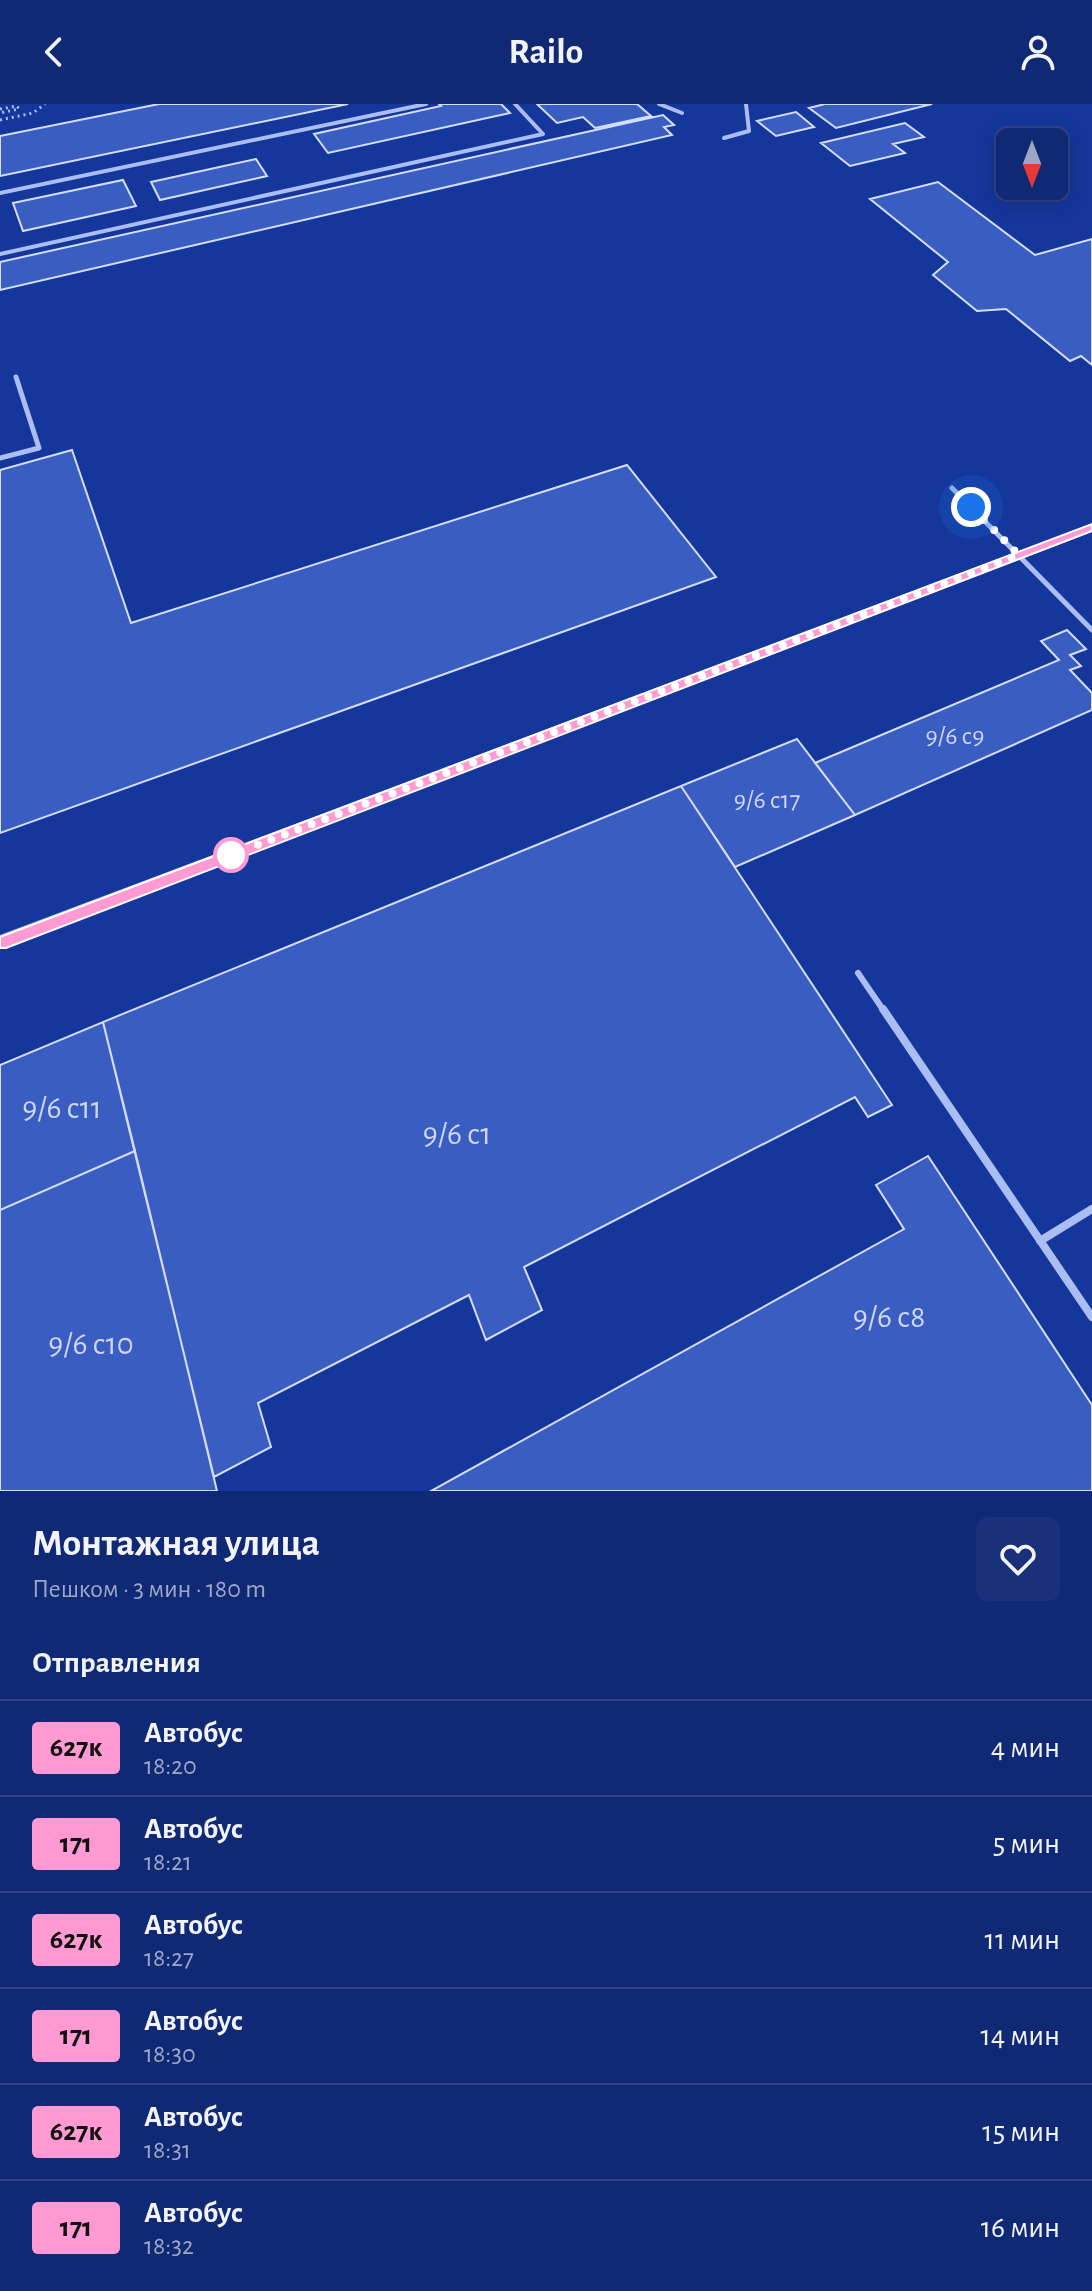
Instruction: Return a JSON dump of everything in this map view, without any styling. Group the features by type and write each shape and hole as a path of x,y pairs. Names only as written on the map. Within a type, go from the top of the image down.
{"street":[{"path":"0,942 1092,528"}],"lane":[{"path":"0,193 426,104"},
{"path":"0,254 543,134 515,104"},
{"path":"659,104 682,113"},
{"path":"724,138 749,131 746,104"},
{"path":"0,458 39,448 16,377"},
{"path":"952,488 1092,630"},
{"path":"858,973 1092,1317"},
{"path":"1040,1241 1092,1209"}],"path":[{"path":"0,120 33,113 43,104"}],"building":[{"path":"159,104 348,104 0,176 0,136"},
{"path":"439,104 501,104 510,113 328,153 314,134 441,106"},
{"path":"537,104 637,104 651,116 595,128 583,117 557,123"},
{"path":"825,104 932,104 836,128 809,108"},
{"path":"796,112 814,127 776,136 757,121"},
{"path":"663,115 674,125 664,127 672,135 0,290 0,262"},
{"path":"905,123 924,137 893,144 905,153 850,166 821,143"},
{"path":"256,159 267,176 160,200 151,182"},
{"path":"123,180 136,206 23,231 13,203"},
{"path":"938,182 1035,255 1092,239 1092,365 1081,356 1070,361 1006,309 977,311 933,275 948,262 870,199"},
{"path":"72,450 131,623 627,465 716,577 0,833 0,470"},
{"path":"1067,630 1086,649 1070,655 1081,666 1070,670 1092,693 1092,710 855,815 815,763 1059,660 1041,641"},
{"path":"797,739 855,815 735,867 681,786"},
{"path":"681,786 892,1105 868,1117 855,1097 524,1267 542,1310 486,1340 469,1295 258,1403 271,1447 214,1477 103,1022"},
{"path":"103,1022 135,1151 0,1210 0,1065"},
{"path":"135,1151 217,1491 0,1491 0,1210"},
{"path":"928,1156 1092,1405 1092,1491 431,1491 904,1229 876,1185"}],"bus line":[{"name":"627к","path":"0,942 1092,528"}],"route":[{"path":"231,855 1019,555 971,507"}]}
